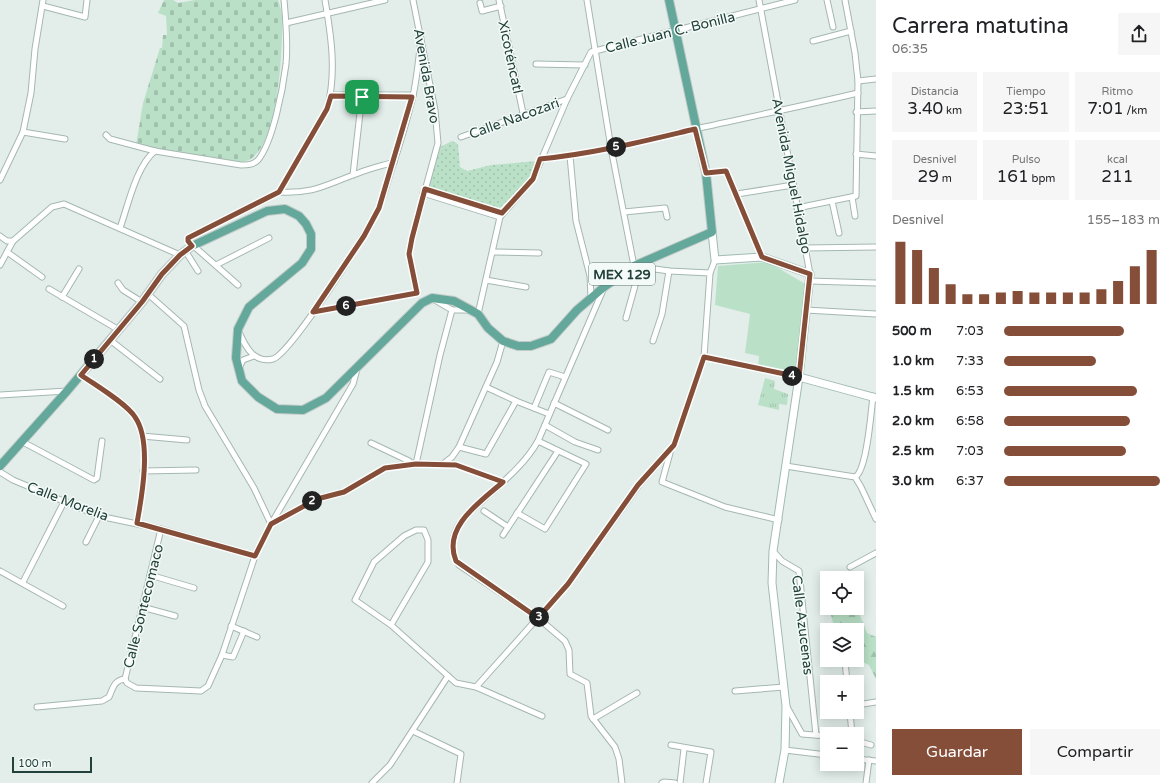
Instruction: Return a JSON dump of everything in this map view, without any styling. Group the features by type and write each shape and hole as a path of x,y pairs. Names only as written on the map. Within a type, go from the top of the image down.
{"main road":[{"path":"669,0 695,129 706,173 715,260 766,258 809,277"},
{"path":"0,466 119,330 162,274 186,251 267,211 285,210 299,216 306,224 310,234 311,249 302,263 249,307 238,329 236,358 242,381 258,397 277,409 303,410 326,398 422,303 432,298"},
{"name":"MEX 129","path":"432,298 454,301 475,312 488,328 503,341 518,346 531,346 551,340 576,310 604,287 639,265 712,232"},
{"name":"Avenida Miguel Hidalgo","path":"779,783 785,750 786,706 772,583 773,551 779,520 799,377 809,277"},
{"path":"799,377 875,397"}],"street":[{"path":"1,177 23,132 31,94 35,49 43,0"},
{"path":"43,6 85,17 87,0"},
{"path":"106,135 110,139 155,151 241,165 253,164 261,154 273,129 286,64 286,23 284,0"},
{"path":"279,192 327,109 331,96 332,42 325,0"},
{"path":"286,23 385,0"},
{"name":"Avenida Bravo","path":"313,312 417,293 409,254 424,191 438,143 436,110 413,0"},
{"name":"Xicoténcatl","path":"500,0 523,113"},
{"path":"586,0 611,148 624,212 639,265 626,318"},
{"name":"Avenida Miguel Hidalgo","path":"759,0 806,250 809,277"},
{"name":"Calle Juan C. Bonilla","path":"594,51 795,0"},
{"path":"827,0 833,27"},
{"path":"845,0 858,80 854,196 855,216"},
{"path":"480,3 482,12 501,6"},
{"path":"813,41 851,31"},
{"path":"238,329 245,345 254,356 260,359 268,359 278,356 313,312 364,236 379,208 394,162 413,96 421,39"},
{"path":"432,298 452,310 475,312 486,280 501,215 533,179 540,159 567,99 594,51"},
{"path":"536,64 585,65"},
{"path":"858,80 876,80"},
{"path":"540,159 570,156 611,148 780,112 858,93"},
{"path":"331,96 413,96"},
{"path":"354,174 363,96"},
{"name":"Calle Nacozari","path":"461,137 523,113 567,99"},
{"path":"856,112 876,110"},
{"path":"23,132 65,139"},
{"path":"120,228 139,175 148,156 155,151"},
{"path":"856,154 876,156"},
{"path":"570,156 574,208 590,276 591,297"},
{"path":"198,271 186,251 188,238 193,235 279,192 299,193 328,186 354,174 394,162"},
{"path":"706,173 726,171 766,258"},
{"path":"737,194 793,185"},
{"path":"424,191 501,215"},
{"path":"797,208 854,196"},
{"path":"832,201 839,233"},
{"path":"0,265 13,241 52,207 64,204 120,228 186,251 216,265 238,285"},
{"path":"624,212 665,208 667,217"},
{"path":"0,236 7,241 13,241"},
{"path":"216,265 269,238"},
{"path":"806,250 876,248"},
{"path":"6,252 42,277"},
{"path":"493,252 539,253"},
{"path":"715,260 710,273 704,357 677,438 670,452 662,482 725,507 779,520"},
{"path":"639,265 669,271 710,273"},
{"path":"62,297 79,269"},
{"path":"653,341 662,314 669,271"},
{"path":"809,277 876,283"},
{"path":"486,280 526,287"},
{"path":"118,283 123,290 142,302"},
{"path":"604,287 538,441 530,454 503,482 473,509 458,526 454,536 453,553 460,565 538,618 565,641 568,650 570,674 587,683 593,718 615,747 619,759 622,783"},
{"path":"49,289 119,330"},
{"path":"148,294 184,326 199,390 205,406 254,488 271,524"},
{"path":"414,464 452,310"},
{"path":"806,310 876,314"},
{"path":"110,340 160,379"},
{"path":"443,464 452,457 459,447 497,362 503,341"},
{"path":"238,370 243,360 254,356"},
{"path":"704,357 799,377"},
{"path":"37,707 102,701 109,697 115,683 120,680 126,681 136,688 201,691 205,689 222,655 255,556 271,524 349,390 357,366"},
{"path":"534,408 549,372 565,377"},
{"path":"81,375 135,416 142,436 143,471 141,502 137,523"},
{"path":"486,387 516,402 549,414"},
{"path":"0,395 67,391"},
{"path":"786,466 855,477 860,473 875,397"},
{"path":"459,447 486,454 516,402"},
{"path":"554,403 608,430"},
{"path":"544,426 575,442 598,450"},
{"path":"142,436 188,440"},
{"path":"21,441 94,480 97,478 102,441"},
{"path":"517,513 545,529 586,464 538,441"},
{"path":"371,443 414,464"},
{"path":"503,536 558,450"},
{"path":"476,687 568,584 638,485 670,452"},
{"path":"271,524 317,499 344,492 385,468 414,464 456,465 503,482"},
{"path":"143,471 196,470"},
{"name":"Calle Morelia","path":"0,472 13,480 65,500 99,516 161,529 255,556"},
{"path":"855,477 876,519"},
{"path":"23,582 65,500"},
{"path":"484,511 508,527"},
{"path":"86,542 99,516"},
{"name":"Calle Sontecomaco","path":"126,681 161,529"},
{"path":"391,625 428,562 428,540 424,530 416,530 404,536 374,562 356,600 391,625 456,683 476,687 542,716"},
{"name":"Calle Azucenas","path":"773,551 782,561 799,571 816,735"},
{"path":"850,567 876,553"},
{"path":"0,571 23,582 63,606"},
{"path":"150,575 194,588"},
{"path":"142,607 175,616"},
{"path":"231,626 257,637"},
{"path":"222,655 233,657 244,631"},
{"path":"372,783 390,765 448,676"},
{"path":"735,691 784,687"},
{"path":"593,718 637,693"},
{"path":"864,704 876,702"},
{"path":"786,706 802,734 820,735"},
{"path":"413,731 461,754 457,783"},
{"path":"864,743 871,745"},
{"path":"671,745 684,749 711,752 706,783"},
{"path":"680,783 684,749"},
{"path":"785,750 820,754"},
{"path":"864,760 876,761"},
{"path":"866,783 869,760"},
{"path":"663,782 676,783"}],"green space":[{"path":"164,0 173,0 178,3 195,0 278,0 282,14 280,75 271,123 264,142 254,156 242,162 136,145 143,103 160,48 162,48 163,35 167,35 166,16 158,13"},
{"path":"452,141 458,144 460,167 467,171 491,165 538,161 531,177 500,208 427,186 438,148"},
{"path":"768,262 807,285 797,377 758,368 759,356 745,353 750,314 715,305 718,266"},
{"path":"765,378 775,381 774,389 788,394 787,405 779,404 779,410 758,405"},
{"path":"831,615 860,615 863,623 833,623"},
{"path":"864,626 867,633 876,637 876,679 869,665 864,662"}],"route":[{"path":"331,96 362,97 412,97 394,162 379,208 364,236 313,312 417,293 409,254 425,189 502,213 533,179 540,159 570,156 695,129 706,173 726,171 737,194 762,257 769,258 810,274 799,377 704,357 699,376 674,445 670,452 638,485 568,584 538,618 456,561 453,553 454,536 458,526 473,509 503,482 456,465 416,464 385,468 367,477 344,492 317,499 271,524 255,556 137,523 141,502 144,457 140,427 135,416 125,407 81,375 142,302 162,274 180,255 192,246 188,241 188,238 279,192 327,109 331,96"}]}
